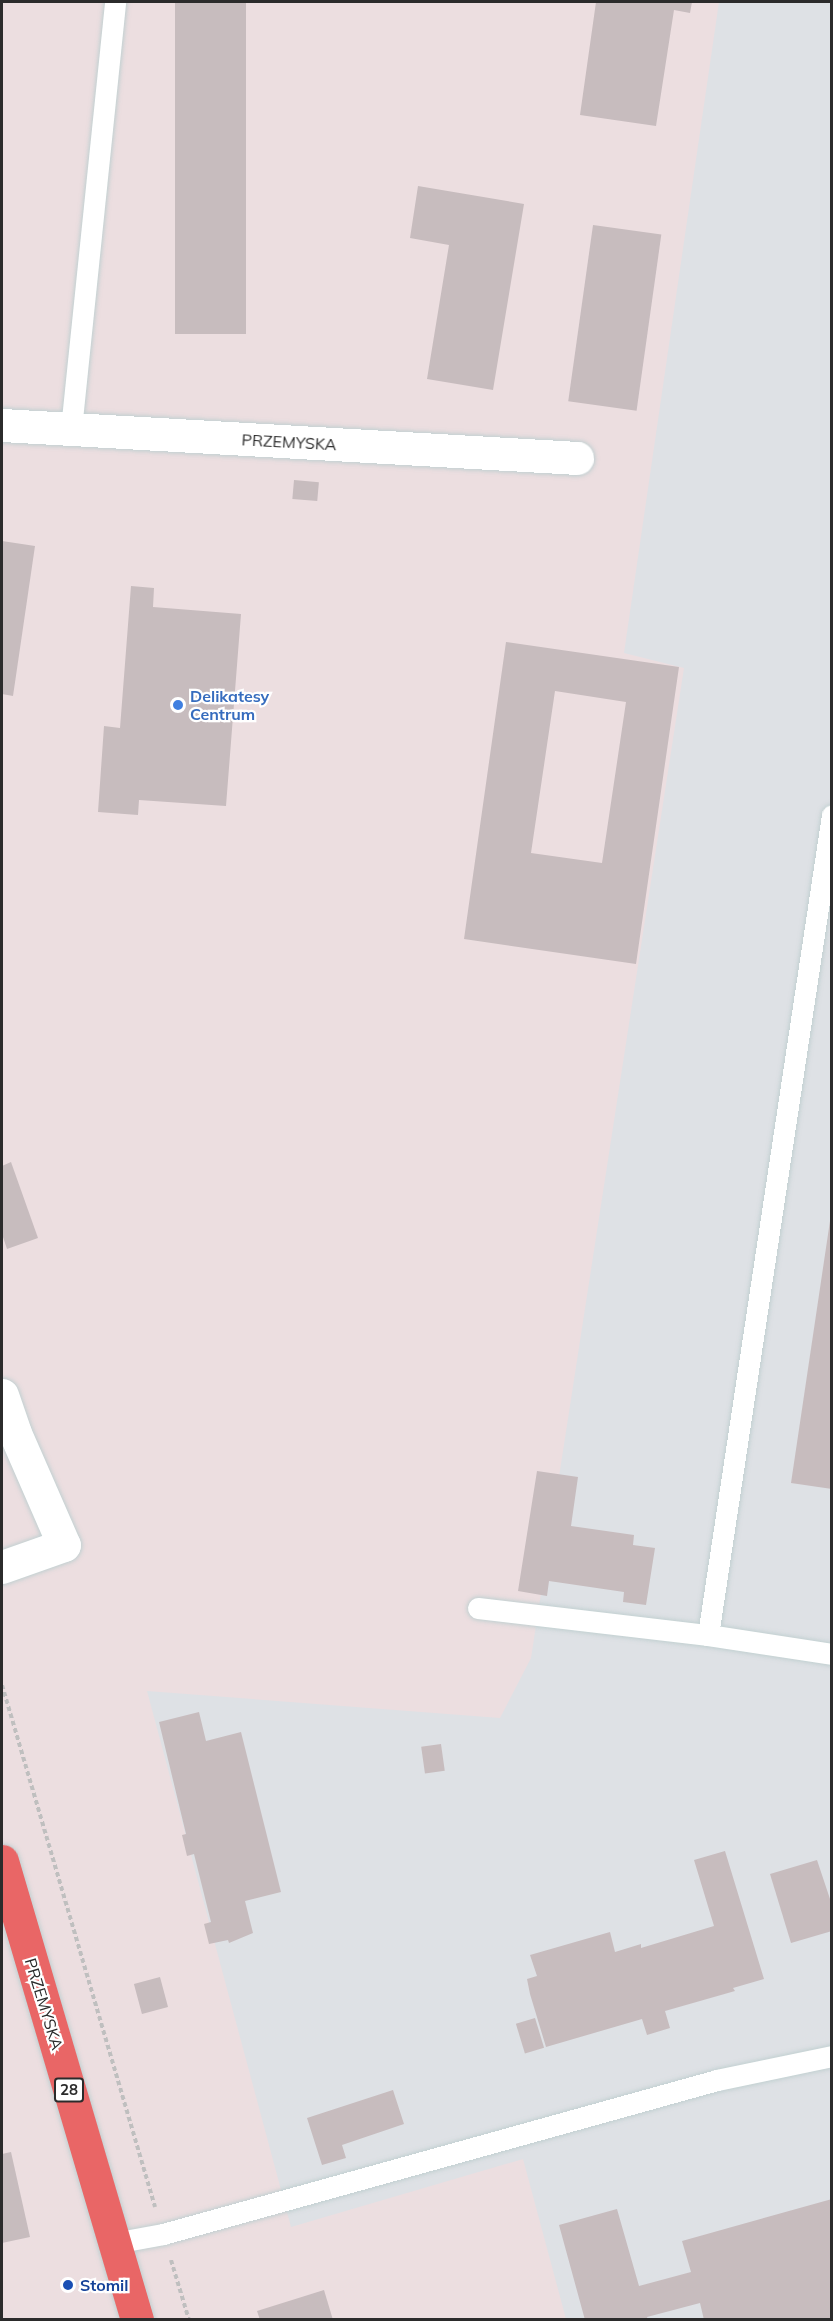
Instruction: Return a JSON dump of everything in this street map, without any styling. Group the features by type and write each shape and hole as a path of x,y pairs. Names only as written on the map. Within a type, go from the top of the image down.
{"main road":[{"name":"PRZEMYSKA","path":"2,1861 137,2319"}],"street":[{"name":"PRZEMYSKA","path":"2,425 577,458"},
{"path":"2,1395 8,1425 64,1545 2,1567"}],"lane":[{"path":"71,429 115,2"},
{"path":"708,1635 831,816"},
{"path":"478,1608 708,1635 831,1654"},
{"path":"114,2243 163,2234 717,2080 831,2056"}],"path":[{"path":"2,1685 189,2319"}],"shaded area":[{"path":"719,2 831,2 831,2319 566,2319 523,2159 291,2227 147,1691 500,1718 531,1658 684,668 624,653"}],"building":[{"path":"175,2 246,2 246,334 175,334"},
{"path":"596,2 692,2 690,13 674,10 656,126 580,115"},
{"path":"418,186 524,204 493,390 427,379 449,245 410,238"},
{"path":"593,225 661,235 637,411 568,401"},
{"path":"294,480 319,482 317,501 292,499"},
{"path":"2,541 35,546 13,696 2,694"},
{"name":"Delikatesy Centrum","path":"131,586 154,588 153,607 241,614 226,806 139,800 138,815 98,812 104,726 120,728"},
{"path":"506,642 679,667 636,964 464,939","holes":["555,691 626,702 602,863 531,853"]},
{"path":"11,1162 38,1238 7,1249 2,1234 2,1166"},
{"path":"830,1221 832,1221 832,1489 791,1483"},
{"path":"537,1471 578,1477 571,1526 634,1535 633,1545 655,1548 646,1605 623,1602 624,1592 549,1581 547,1596 518,1591"},
{"path":"199,1712 206,1741 241,1732 281,1892 245,1901 253,1933 229,1943 228,1940 209,1944 204,1924 211,1922 194,1854 187,1856 182,1835 186,1834 159,1722"},
{"path":"441,1744 445,1771 425,1774 421,1747"},
{"path":"725,1851 764,1979 733,1988 735,1991 665,2011 670,2028 647,2035 642,2019 546,2047 527,1979 537,1976 530,1955 610,1932 615,1952 641,1944 641,1948 714,1926 694,1860"},
{"path":"817,1860 832,1905 832,1931 791,1943 770,1874"},
{"path":"160,1977 168,2007 142,2014 134,1984"},
{"path":"535,2018 544,2048 525,2053 516,2024"},
{"path":"393,2090 404,2124 342,2145 346,2158 322,2165 307,2118"},
{"path":"11,2152 30,2237 2,2243 2,2154"},
{"path":"832,2199 832,2320 704,2320 700,2303 647,2317 648,2320 585,2320 559,2225 617,2209 639,2286 691,2272 682,2241"},
{"path":"324,2290 333,2320 260,2320 257,2311"}],"place":[{"name":"Delikatesy Centrum","path":"178,705"},
{"name":"Stomil","path":"68,2285"}]}
